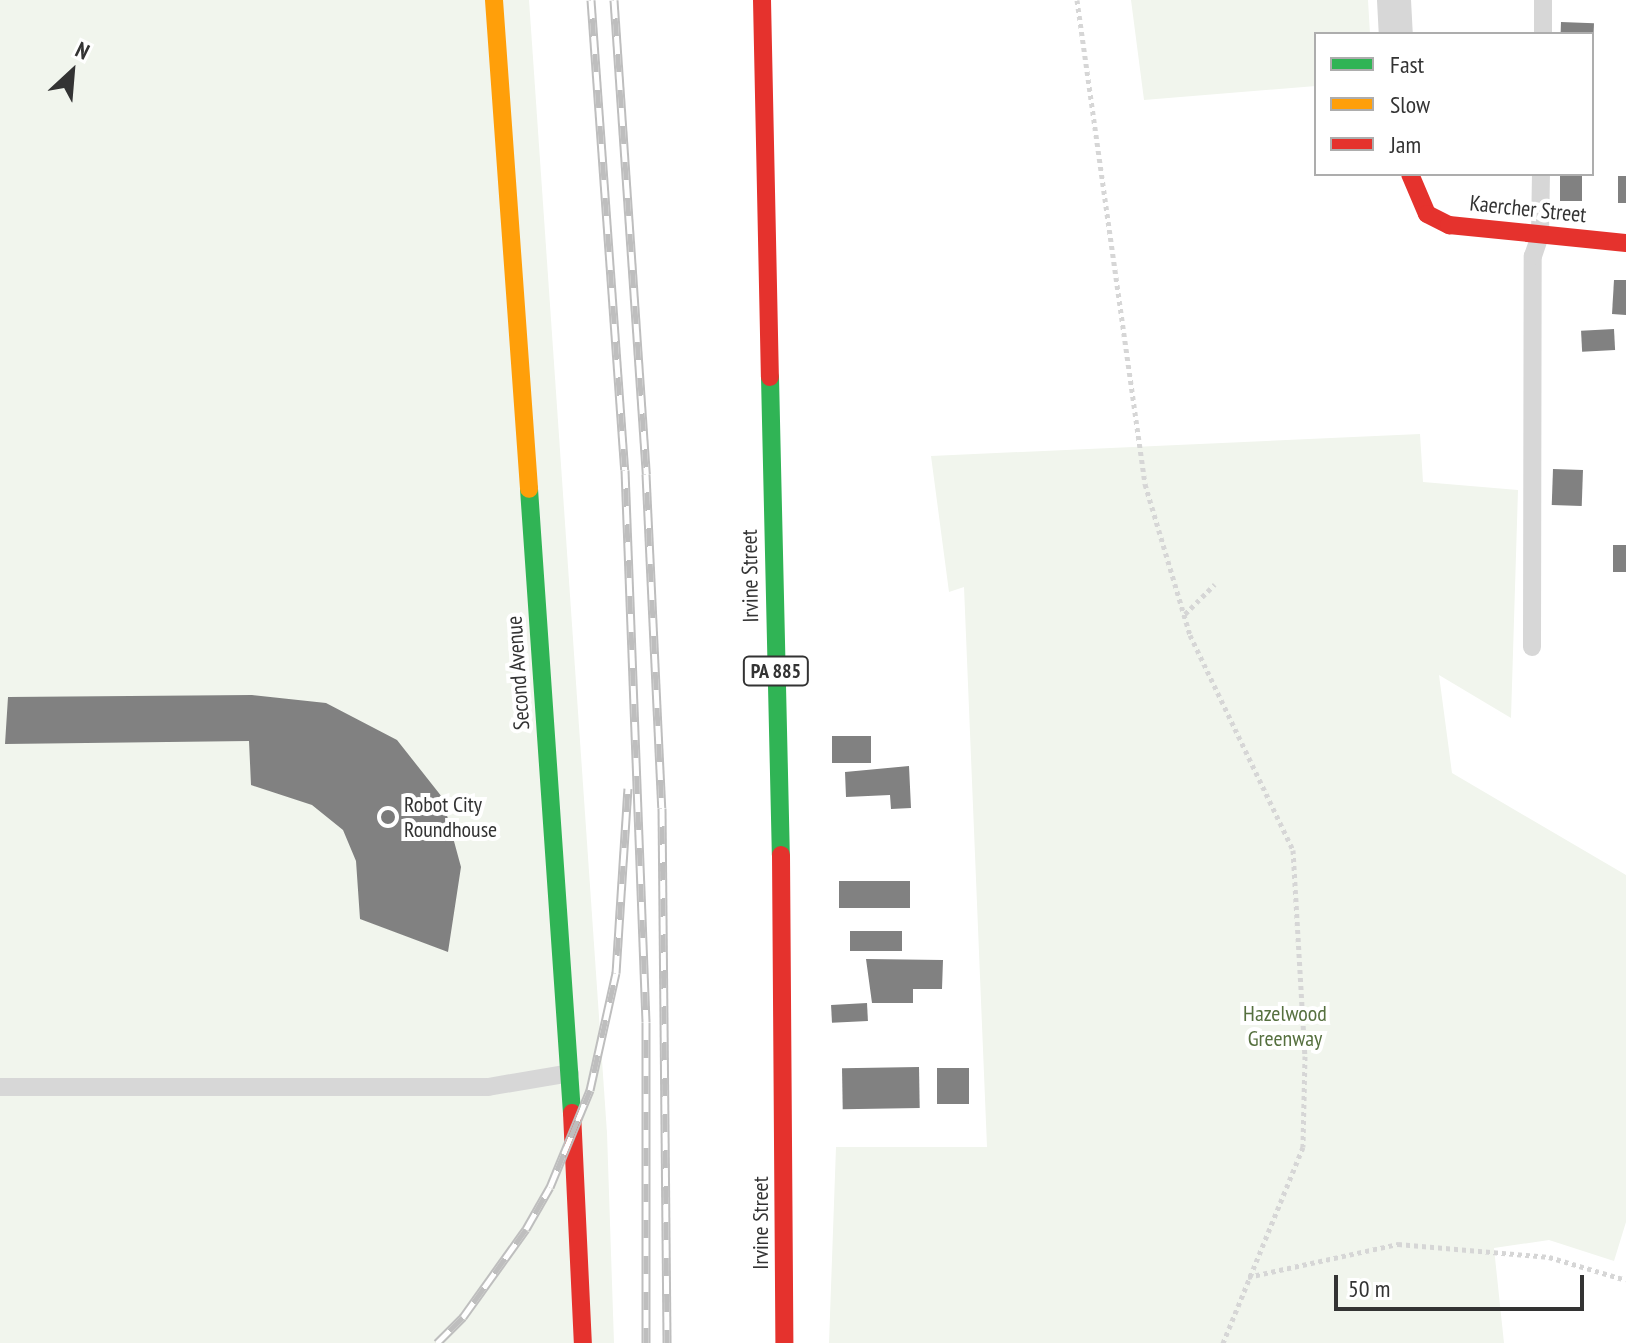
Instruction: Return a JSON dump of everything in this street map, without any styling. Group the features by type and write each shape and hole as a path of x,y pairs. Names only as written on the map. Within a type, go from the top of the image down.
{"street":[{"name":"Second Avenue","path":"494,0 570,1073 583,1343"},
{"name":"Irvine Street","path":"762,0 785,1061 784,1343"},
{"path":"1394,0 1396,32"},
{"name":"Kaercher Street","path":"1411,176 1427,214 1449,225 1626,243"}],"lane":[{"path":"1543,0 1543,32"},
{"path":"1532,647 1533,256 1540,236 1541,176"},
{"path":"0,1087 488,1087 570,1073"}],"path":[{"path":"1077,0 1145,484 1184,615 1293,850 1305,1056 1303,1147 1223,1343"},
{"path":"1184,615 1215,584"},
{"path":"1248,1277 1398,1244 1549,1257 1626,1280"}],"green space":[{"path":"0,0 529,0 607,1133 614,1343 0,1343"},
{"path":"1131,0 1368,0 1370,32 1314,32 1314,86 1144,100"},
{"name":"Hazelwood Greenway","path":"1420,434 1423,482 1518,490 1511,718 1439,675 1452,773 1626,875 1626,1222 1614,1261 1549,1240 1494,1248 1504,1343 829,1343 836,1147 987,1147 964,587 949,592 931,456"}],"building":[{"path":"1561,22 1594,23 1594,32 1561,32"},
{"path":"1560,176 1582,176 1582,201 1560,201"},
{"path":"1618,176 1626,176 1626,203 1618,203"},
{"path":"1614,280 1626,280 1626,315 1612,314"},
{"path":"1614,329 1615,350 1582,352 1581,331"},
{"path":"1553,469 1583,470 1582,506 1552,505"},
{"path":"1613,545 1626,545 1626,572 1613,572"},
{"name":"Robot City Roundhouse","path":"252,695 326,703 397,740 442,797 461,867 448,952 360,919 356,861 343,830 312,805 251,785 249,741 5,744 8,697"},
{"path":"832,736 871,736 871,763 832,763"},
{"path":"909,766 911,808 891,809 890,795 846,797 845,772"},
{"path":"839,881 910,881 910,908 839,908"},
{"path":"850,931 902,931 902,951 850,951"},
{"path":"866,959 943,960 942,989 913,989 913,1003 872,1003"},
{"path":"867,1003 868,1021 832,1023 831,1005"},
{"path":"919,1067 920,1108 843,1109 842,1068"},
{"path":"937,1068 969,1068 969,1104 937,1104"}],"railway":[{"path":"591,0 625,470 646,1022 646,1343"},
{"path":"614,0 646,474 662,808 667,1343"},
{"path":"437,1343 463,1317 526,1229 550,1187 590,1090 616,973 628,788"}],"traffic: fast":[{"path":"770,377 781,855"},
{"path":"529,489 572,1113"}],"traffic: slow":[{"path":"494,0 529,489"}],"traffic: jam":[{"path":"762,0 770,377"},
{"path":"1411,176 1427,214 1449,225 1626,243"},
{"path":"781,855 784,1343"},
{"path":"572,1113 583,1343"}],"place":[{"name":"Robot City Roundhouse","path":"388,817"}]}
